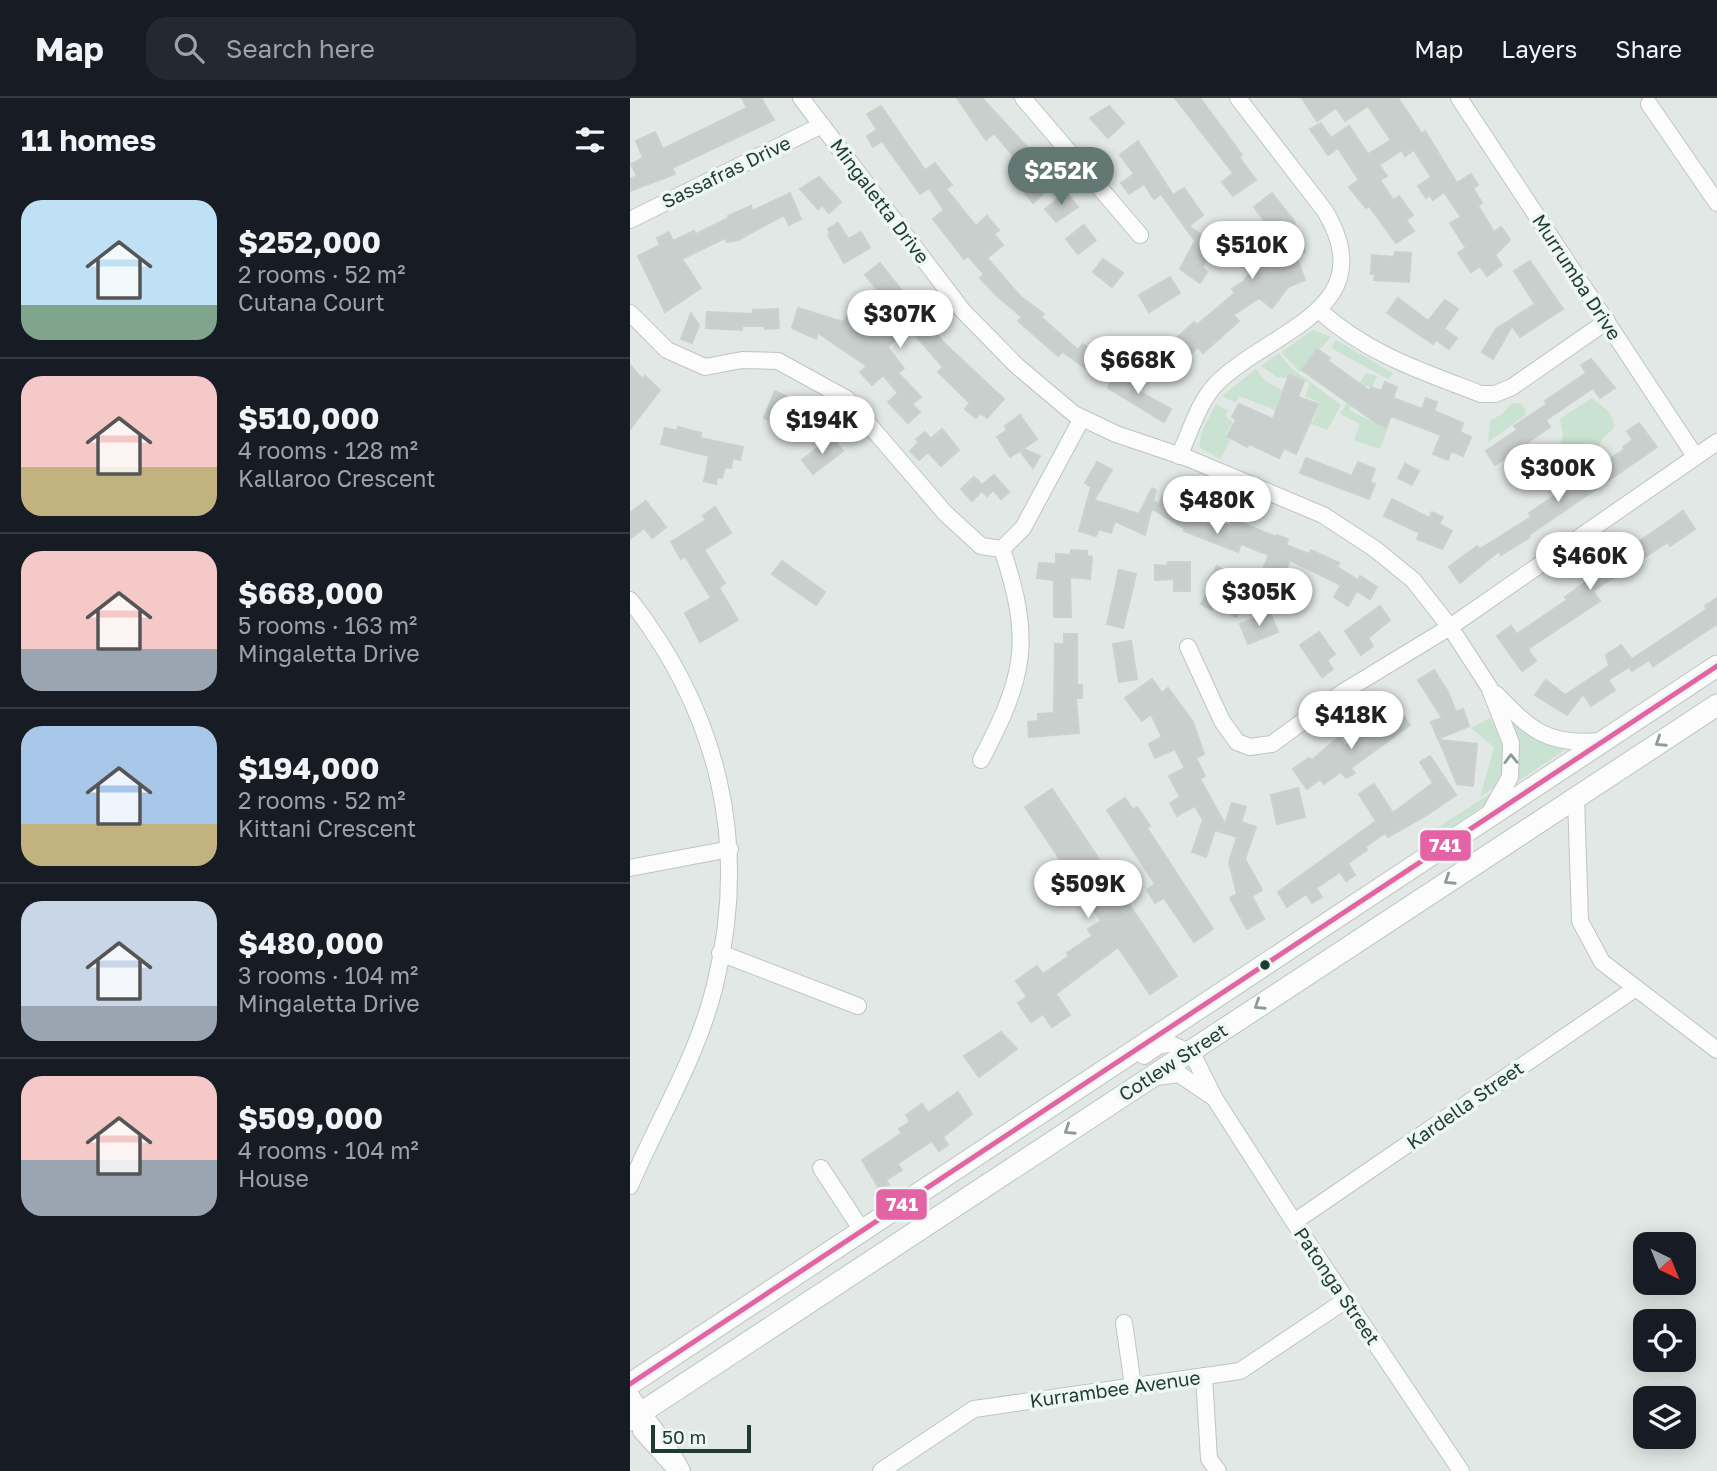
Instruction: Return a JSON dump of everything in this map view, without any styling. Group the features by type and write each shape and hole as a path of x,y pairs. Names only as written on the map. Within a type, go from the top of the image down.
{"main road":[{"name":"Cotlew Street","path":"630,1384 1717,666"},
{"name":"Cotlew Street","path":"634,1409 1189,1052 1717,705"}],"street":[{"name":"Mingaletta Drive","path":"801,98 963,311 1017,366 1082,418 1323,515 1375,549 1413,580 1450,627 1489,687 1511,743 1513,764 1504,792 1485,819"},
{"path":"1023,98 1140,235"},
{"path":"1179,456 1205,398 1215,386 1251,357 1320,311 1338,285 1342,268 1336,229 1238,98"},
{"name":"Murrumba Drive","path":"1459,98 1695,456"},
{"path":"1649,104 1717,204"},
{"name":"Sassafras Drive","path":"630,220 822,125"},
{"path":"1320,311 1361,342 1394,362 1481,394 1495,394 1512,387 1607,321"},
{"path":"630,313 667,350 705,367 742,360 778,361 847,399 945,513 981,546 1002,549"},
{"path":"1002,549 1023,528 1082,418"},
{"path":"1188,647 1222,721 1237,741 1243,746 1272,744 1343,692 1450,627 1717,442"},
{"path":"981,760 1000,723 1016,680 1023,636 1018,605 1002,549"},
{"path":"630,600 661,639 697,713 721,777 730,849 715,986 691,1054 630,1186"},
{"path":"1671,697 1717,676"},
{"name":"Mingaletta Drive","path":"1489,687 1539,734 1578,743 1601,741"},
{"path":"1576,797 1580,921 1602,962 1717,1051"},
{"path":"630,868 730,849"},
{"path":"720,953 858,1006"},
{"name":"Kardella Street","path":"1294,1222 1636,988"},
{"path":"1061,1100 1106,1080 1160,1045 1171,1044 1189,1052"},
{"name":"Patonga Street","path":"1189,1052 1203,1072 1215,1099 1294,1222 1461,1471"},
{"name":"Patonga Street","path":"1141,1083 1167,1074 1179,1074 1215,1099"},
{"path":"821,1168 863,1232"},
{"name":"Kurrambee Avenue","path":"893,1468 974,1409 1240,1371 1346,1300"},
{"path":"1124,1323 1133,1387"},
{"path":"630,1367 630,1378"},
{"path":"1203,1376 1209,1459 1218,1471"},
{"path":"634,1409 641,1431 677,1471"},
{"path":"634,1409 652,1422 682,1471"}],"green space":[{"path":"1313,330 1331,337 1320,349 1317,348 1300,372 1281,352"},
{"path":"1336,340 1393,373 1388,379 1331,348"},
{"path":"1279,353 1290,367 1341,405 1327,430 1239,396 1236,403 1222,396 1256,369 1265,381 1282,390 1276,407 1313,421 1320,403 1305,396 1310,383 1289,375 1287,378 1277,377 1261,366"},
{"path":"1366,373 1377,376 1372,387 1361,385 1349,410 1382,427 1386,420 1390,422 1380,449 1354,440 1360,424 1340,414"},
{"path":"1592,398 1609,412 1615,426 1601,441 1591,466 1556,479 1545,488 1534,485 1528,469 1543,455 1559,448 1563,435 1560,419"},
{"path":"1520,403 1526,410 1524,416 1488,442 1490,421 1502,414 1511,404"},
{"path":"1216,404 1228,411 1225,416 1233,422 1225,435 1231,439 1220,459 1199,447 1202,431"},
{"path":"1490,718 1504,750 1505,768 1499,783 1480,797 1494,747 1471,728"},
{"path":"1515,723 1535,740 1566,749 1517,782 1519,751 1512,725"},
{"path":"1496,790 1483,806 1430,842 1426,835"}],"building":[{"path":"742,98 761,98 774,120 672,168 675,174 630,191 630,179 637,176 631,164 643,158 636,141 655,132 663,149 747,108"},
{"path":"957,98 982,98 1051,173 1040,181 1043,184 1038,188 1043,194 1033,203 1016,182 1027,172 994,133 986,140"},
{"path":"1175,98 1200,98 1242,155 1239,157 1256,180 1233,196 1222,182 1233,173"},
{"path":"1302,98 1398,98 1422,134 1425,131 1457,183 1471,174 1478,185 1473,188 1482,203 1478,206 1494,232 1501,227 1510,240 1495,255 1502,265 1487,276 1480,266 1471,272 1458,253 1466,248 1450,223 1461,217 1444,192 1433,200 1430,195 1426,198 1418,186 1431,177 1414,150 1405,156 1402,150 1379,165 1387,176 1380,180 1393,200 1399,196 1413,215 1406,220 1414,231 1396,243 1369,206 1366,208 1349,187 1359,180 1338,148 1328,155 1310,129 1321,123 1331,138 1349,126 1368,154 1391,140 1368,106 1345,121 1336,108 1317,121"},
{"path":"881,106 925,170 935,163 952,185 946,189 976,226 987,216 999,230 994,234 1003,245 987,258 1020,296 1044,314 1041,317 1078,350 1083,344 1104,359 1094,374 1063,352 1058,356 1018,321 1022,317 980,278 984,274 968,256 964,259 933,219 944,210 929,188 920,194 882,141 873,147 867,136 877,130 867,114"},
{"path":"1109,106 1124,123 1108,138 1090,118"},
{"path":"1138,141 1173,195 1184,188 1203,215 1189,226 1217,246 1202,267 1207,272 1200,283 1180,269 1195,241 1161,194 1154,199 1144,184 1129,194 1121,183 1134,174 1120,155"},
{"path":"819,177 841,202 829,213 822,205 818,209 800,189"},
{"path":"1066,192 1078,207 1056,222 1045,209"},
{"path":"790,193 801,219 789,225 784,215 738,240 727,242 725,238 682,259 701,288 665,312 638,256 660,245 657,238 669,232 673,241 694,231 696,234 729,218 728,216 751,206 752,211"},
{"path":"1272,193 1294,221 1305,252 1296,256 1305,280 1288,287 1272,308 1259,298 1233,315 1239,321 1203,353 1198,347 1189,356 1185,351 1176,359 1166,348 1194,322 1197,325 1235,293 1232,289 1244,281 1261,260 1257,249 1280,241 1254,207"},
{"path":"838,223 848,239 861,232 870,248 844,263 828,235 828,229"},
{"path":"1084,225 1096,240 1078,254 1066,239"},
{"path":"1395,252 1411,253 1409,282 1374,280 1375,274 1371,274 1372,255 1394,257"},
{"path":"1103,259 1123,273 1112,287 1093,272"},
{"path":"1530,261 1563,309 1520,337 1512,326 1493,359 1482,352 1496,329 1535,304 1514,271"},
{"path":"880,263 944,343 1004,399 987,418 980,413 976,418 965,409 970,403 938,372 943,367 909,328 887,347 904,368 898,373 921,397 912,404 920,412 908,423 888,402 898,393 883,375 872,385 860,372 867,366 818,333 816,339 792,328 798,308 843,322 847,316 874,334 897,313 865,275"},
{"path":"1170,277 1180,293 1149,312 1139,295"},
{"path":"1398,298 1428,321 1445,300 1458,309 1444,329 1457,338 1449,349 1436,340 1433,344 1387,313"},
{"path":"778,309 779,328 706,328 707,312 753,314 753,310"},
{"path":"691,313 699,325 692,343 681,339"},
{"path":"1317,349 1330,358 1328,361 1370,391 1371,387 1381,391 1385,382 1397,387 1393,398 1422,409 1426,398 1437,402 1434,411 1463,423 1460,432 1471,437 1463,456 1451,451 1448,460 1433,454 1441,435 1391,416 1386,427 1378,424 1302,370"},
{"path":"1591,359 1615,388 1600,398 1593,388 1546,420 1550,427 1495,465 1486,451 1517,430 1514,426 1547,404 1545,401 1586,373 1581,365"},
{"path":"630,365 642,379 645,376 660,390 630,429"},
{"path":"1118,371 1140,384 1136,390 1171,409 1164,422 1108,388"},
{"path":"1289,375 1304,381 1298,397 1318,404 1296,454 1284,448 1279,458 1249,444 1247,447 1227,436 1236,420 1232,417 1239,404 1273,419"},
{"path":"775,391 814,410 807,423 797,418 793,427 781,421 779,425 764,418"},
{"path":"1020,415 1037,439 1023,449 1040,456 1033,468 1020,451 1010,457 997,437 1007,430 1005,426"},
{"path":"1639,423 1657,447 1529,535 1530,537 1501,555 1499,551 1460,583 1449,567 1477,546 1480,549 1531,517 1529,513 1625,449 1623,447 1633,440 1627,431"},
{"path":"678,427 701,433 700,438 743,447 740,460 733,458 731,468 725,467 722,478 717,477 716,484 704,481 709,456 661,444 665,428 677,431"},
{"path":"942,429 959,450 941,466 928,452 919,460 910,451 919,442 916,439 925,432 931,439"},
{"path":"832,437 843,451 813,474 802,460"},
{"path":"1306,458 1352,476 1358,462 1375,469 1370,482 1375,484 1369,499 1300,473"},
{"path":"1097,462 1112,470 1094,500 1139,514 1152,488 1156,490 1153,501 1159,504 1163,495 1179,504 1176,510 1205,522 1206,517 1230,526 1233,519 1276,537 1277,535 1288,539 1286,545 1309,554 1311,550 1339,563 1337,567 1358,580 1360,576 1377,587 1370,599 1357,591 1348,606 1334,597 1341,585 1290,560 1284,575 1264,567 1269,555 1241,544 1238,552 1184,531 1185,529 1154,510 1151,510 1145,535 1115,521 1111,533 1099,529 1096,536 1079,531 1091,487 1085,483"},
{"path":"1405,464 1419,471 1412,485 1398,478"},
{"path":"994,475 1009,492 1001,499 993,490 987,496 982,491 972,501 961,489 974,477 982,485"},
{"path":"1392,499 1429,518 1432,512 1443,517 1439,524 1452,531 1442,549 1417,539 1420,533 1384,516"},
{"path":"646,501 666,527 652,538 644,528 630,539 630,513"},
{"path":"715,507 731,533 704,550 725,583 719,588 738,620 700,642 685,613 711,598 685,556 681,559 671,542 706,520 703,516"},
{"path":"1683,511 1695,529 1670,546 1668,542 1593,591 1600,601 1528,649 1536,661 1522,671 1497,636 1511,626 1517,634 1567,600 1565,597 1594,576 1593,574"},
{"path":"1071,550 1087,551 1087,556 1092,557 1090,579 1070,577 1071,617 1054,617 1054,580 1037,578 1039,563 1056,564 1056,554 1071,555"},
{"path":"782,561 825,592 816,605 772,574"},
{"path":"1168,562 1190,562 1190,591 1174,591 1174,579 1155,580 1155,565 1167,566"},
{"path":"1217,566 1254,587 1236,617 1215,604 1212,610 1201,604 1214,582 1209,579"},
{"path":"1119,570 1136,574 1123,628 1107,624"},
{"path":"1717,598 1717,624 1653,666 1649,660 1632,671 1629,667 1608,680 1615,690 1591,706 1583,694 1567,715 1535,695 1546,680 1565,695 1609,666 1606,655 1621,645 1632,659 1707,609 1705,606"},
{"path":"1380,606 1390,620 1368,638 1373,646 1361,655 1345,631"},
{"path":"1270,612 1278,632 1248,644 1240,624"},
{"path":"1319,632 1326,641 1324,644 1326,642 1335,654 1327,660 1333,669 1322,677 1300,645"},
{"path":"1064,634 1077,634 1077,685 1082,685 1082,698 1076,698 1079,733 1029,737 1028,722 1038,721 1038,714 1054,713 1055,644 1064,644"},
{"path":"1131,641 1137,679 1119,682 1113,644"},
{"path":"1434,670 1448,692 1456,712 1463,709 1469,726 1438,739 1431,722 1442,718 1418,680"},
{"path":"1152,679 1162,693 1168,688 1193,722 1204,754 1196,758 1205,776 1200,779 1225,824 1232,803 1246,807 1241,822 1256,827 1245,859 1262,890 1252,896 1264,919 1247,929 1230,898 1237,894 1229,862 1237,837 1215,830 1206,857 1192,852 1203,820 1195,806 1177,816 1170,803 1180,797 1169,776 1185,768 1175,749 1155,758 1149,744 1162,737 1151,714 1142,721 1125,698"},
{"path":"1398,708 1410,725 1351,768 1355,773 1346,778 1341,772 1324,784 1320,779 1307,789 1293,769 1309,758 1312,760 1339,737 1345,746 1367,733 1363,727"},
{"path":"1439,740 1477,744 1473,786 1457,784"},
{"path":"1430,756 1456,795 1427,815 1388,837 1385,833 1365,847 1367,850 1348,863 1355,875 1346,881 1340,872 1316,888 1322,897 1312,903 1306,894 1287,907 1278,892 1376,821 1359,794 1374,784 1393,813 1433,783 1420,762"},
{"path":"1298,788 1305,817 1277,824 1271,795"},
{"path":"1052,789 1177,976 1150,994 1118,947 1056,994 1070,1015 1052,1027 1043,1014 1031,1022 1018,1003 1027,997 1016,981 1037,966 1043,974 1069,956 1067,953 1092,936 1088,929 1101,921 1025,807"},
{"path":"1125,798 1133,810 1137,807 1150,826 1147,828 1213,929 1194,942 1164,898 1155,903 1147,890 1155,884 1107,810"},
{"path":"1001,1032 1017,1049 979,1077 964,1056"},
{"path":"958,1092 972,1114 943,1137 948,1145 939,1151 932,1141 897,1164 902,1170 886,1180 889,1185 880,1190 862,1160 902,1133 899,1129 910,1122 906,1115 922,1104 928,1113"}],"transit line":[{"name":"741","path":"630,1384 1717,666"}]}
